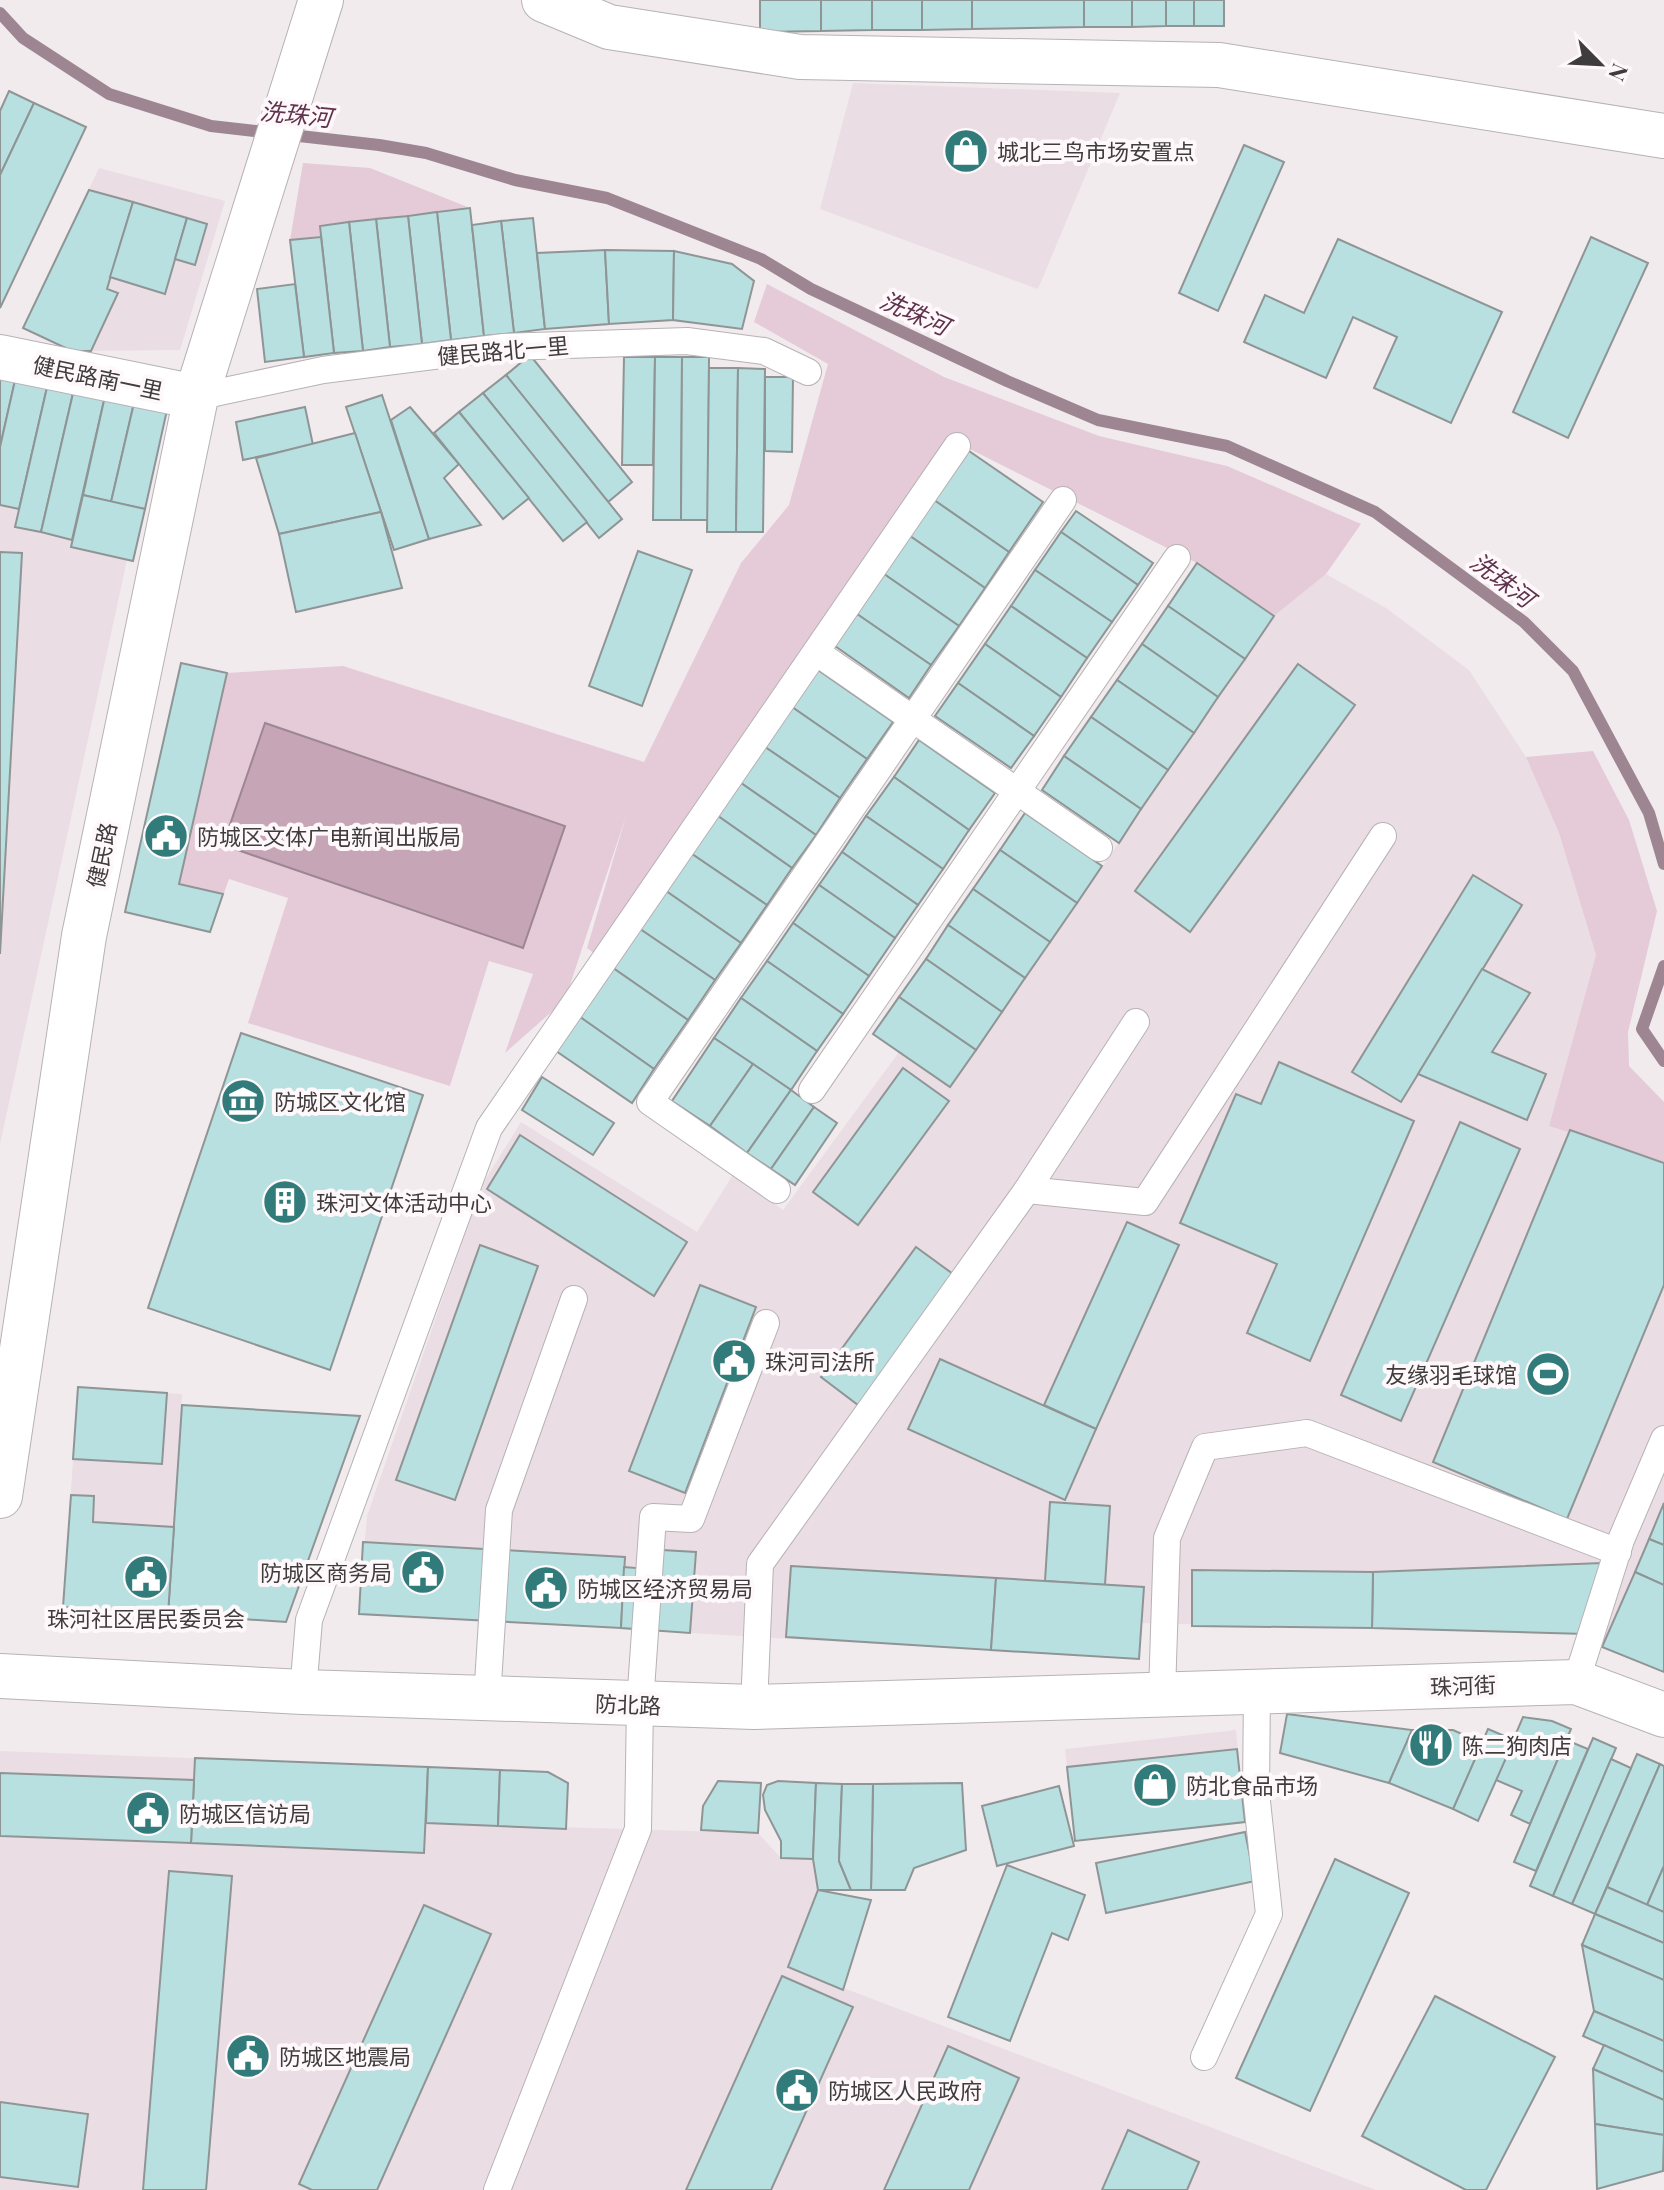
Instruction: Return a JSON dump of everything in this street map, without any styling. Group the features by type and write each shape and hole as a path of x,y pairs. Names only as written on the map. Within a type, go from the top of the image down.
{"street":[{"name":"健民路","path":"0,1496 84,936 196,397 321,0"},
{"path":"544,0 609,27 800,57 1219,65 1664,136"},
{"name":"健民路南一里","path":"0,357 196,397"},
{"name":"防北路","path":"0,1676 303,1692 754,1707 1257,1690"},
{"name":"珠河街","path":"1257,1690 1576,1682 1664,1715"}],"lane":[{"name":"健民路北一里","path":"196,397 323,370 504,347 687,341 764,351 808,372"},
{"path":"303,1692 309,1620 489,1128 957,446"},
{"path":"777,1190 650,1102 1063,500"},
{"path":"812,1090 1177,558"},
{"path":"816,652 1099,848"},
{"path":"1027,1190 1145,1202 1383,836"},
{"path":"754,1707 760,1564 1027,1190 1136,1022"},
{"path":"487,1699 499,1510 574,1299"},
{"path":"497,2190 638,1829 640,1704 653,1517 691,1519 766,1323"},
{"path":"1162,1693 1167,1538 1205,1447 1307,1433 1618,1552"},
{"path":"1576,1682 1618,1552 1664,1439"},
{"path":"1204,2057 1269,1914 1256,1792 1257,1690"}],"shaded area":[{"name":"城北三鸟市场安置点","path":"853,83 1120,93 1038,289 820,209"},
{"path":"303,163 370,168 470,208 320,226 321,237 290,240"},
{"path":"99,168 225,201 180,350 72,351 23,328"},
{"path":"767,284 944,377 1099,436 1227,466 1361,524 1326,574 1274,616 1197,563 952,440 595,954 587,948 626,816 565,1000 505,1053 533,974 489,961 450,1086 248,1023 288,898 229,879 210,932 125,912 181,663 227,673 343,666 644,762 741,563 789,505 828,364 754,322"},
{"path":"0,505 19,509 16,527 72,540 72,547 127,560 0,1144"},
{"path":"1326,574 1386,608 1469,670 1526,757 1559,833 1596,955 1549,1126 1664,1163 1664,1672 1602,1647 1585,1634 1142,1623 1139,1659 359,1614 367,1516 482,1185 521,1122 697,1232 734,1173 783,1210 899,1052 951,1087 1274,616"},
{"path":"265,723 565,826 523,948 223,845"},
{"path":"1593,751 1629,820 1657,911 1628,1032 1629,1066 1664,1102 1664,1163 1549,1126 1596,955 1559,833 1526,757"},
{"path":"78,1387 182,1394 168,1614 63,1607"},
{"name":"防北食品市场","path":"1236,1730 1245,1822 1075,1841 1065,1749"},
{"path":"0,1751 428,1767 426,1823 758,1833 781,1858 813,1859 818,1890 788,1967 1376,2190 0,2190"}],"building":[{"path":"760,0 821,0 821,31 760,32"},
{"path":"821,0 872,0 872,30 821,31"},
{"path":"872,0 922,0 922,30 872,30"},
{"path":"922,0 972,0 972,29 922,30"},
{"path":"972,0 1084,0 1084,27 972,29"},
{"path":"1084,0 1132,0 1132,27 1084,27"},
{"path":"1132,0 1166,0 1166,26 1132,27"},
{"path":"1166,0 1194,0 1194,26 1166,26"},
{"path":"1194,0 1224,0 1224,26 1194,26"},
{"path":"9,91 34,103 0,175 0,111"},
{"path":"34,103 86,127 0,308 0,175"},
{"path":"1244,145 1284,162 1218,311 1179,293"},
{"path":"89,190 133,202 107,289 118,293 91,351 72,351 23,328"},
{"path":"133,202 187,218 165,294 110,277"},
{"path":"470,208 484,336 451,340 437,212"},
{"path":"437,212 451,340 422,344 408,216"},
{"path":"408,216 422,344 390,347 376,219"},
{"path":"187,218 207,224 195,265 175,259"},
{"path":"533,218 545,329 514,333 501,221"},
{"path":"376,219 390,347 363,351 349,222"},
{"path":"501,221 514,333 484,336 472,225"},
{"path":"349,222 363,351 334,353 320,226"},
{"path":"321,237 334,353 304,357 290,240"},
{"path":"1591,237 1648,263 1568,438 1513,412"},
{"path":"1338,239 1502,312 1451,423 1374,388 1397,337 1353,317 1326,378 1244,342 1265,295 1304,313"},
{"path":"605,250 609,324 545,329 537,253"},
{"path":"605,250 674,251 673,320 609,324"},
{"path":"674,251 732,264 754,281 742,329 673,320"},
{"path":"295,284 304,357 265,362 257,289"},
{"path":"530,355 632,482 608,502 506,375"},
{"path":"624,357 655,357 653,465 622,465"},
{"path":"655,357 682,357 681,520 653,520"},
{"path":"682,357 709,357 708,520 681,520"},
{"path":"709,368 738,368 736,532 707,532"},
{"path":"738,368 765,369 763,532 736,532"},
{"path":"0,372 16,376 0,447"},
{"path":"506,375 622,519 599,538 483,393"},
{"path":"16,376 48,383 19,509 0,505 0,447"},
{"path":"765,377 793,377 792,452 765,451"},
{"path":"48,383 74,389 41,532 15,527"},
{"path":"74,389 105,396 72,540 41,532"},
{"path":"483,393 587,522 563,541 459,412"},
{"path":"382,395 429,539 394,550 346,407"},
{"path":"105,396 134,403 111,502 83,495"},
{"path":"134,403 167,410 145,509 111,502"},
{"path":"305,407 313,445 243,460 236,422"},
{"path":"410,407 459,464 444,478 481,525 429,539 391,420"},
{"path":"459,412 529,498 503,519 434,433"},
{"path":"355,433 381,512 279,534 256,458"},
{"path":"969,451 1043,502 1009,552 934,500"},
{"path":"83,495 145,509 133,561 71,547"},
{"path":"934,500 1009,552 985,588 910,536"},
{"path":"1076,511 1153,563 1138,585 1061,532"},
{"path":"381,512 402,588 296,612 279,534"},
{"path":"1061,532 1138,585 1112,622 1035,570"},
{"path":"910,536 985,588 959,626 884,574"},
{"path":"638,551 692,570 642,706 589,686"},
{"path":"0,552 22,553 0,954"},
{"path":"1197,563 1274,616 1245,659 1168,606"},
{"path":"1035,570 1112,622 1087,658 1011,606"},
{"path":"884,574 959,626 931,665 857,614"},
{"path":"1011,606 1087,658 1061,697 985,644"},
{"path":"1168,606 1245,659 1218,697 1142,644"},
{"path":"857,614 931,665 909,698 835,646"},
{"path":"985,644 1061,697 1034,736 958,683"},
{"path":"1142,644 1218,697 1194,733 1117,680"},
{"name":"防城区文体广电新闻出版局","path":"181,663 227,673 179,884 223,894 210,932 125,912"},
{"path":"1298,664 1355,705 1190,932 1135,891"},
{"path":"818,670 893,722 867,759 792,707"},
{"path":"1117,680 1194,733 1168,770 1091,717"},
{"path":"958,683 1034,736 1011,768 935,716"},
{"path":"792,707 867,759 840,798 765,747"},
{"path":"1091,717 1168,770 1141,809 1064,756"},
{"path":"919,740 995,793 969,830 894,777"},
{"path":"765,747 840,798 816,835 741,783"},
{"path":"1064,756 1141,809 1119,843 1042,790"},
{"path":"894,777 969,830 943,869 866,816"},
{"path":"741,783 816,835 792,868 718,816"},
{"path":"1025,813 1102,866 1077,903 1000,850"},
{"path":"718,816 792,868 767,905 692,854"},
{"path":"866,816 943,869 918,905 842,852"},
{"path":"1000,850 1077,903 1050,942 973,889"},
{"path":"842,852 918,905 895,938 819,885"},
{"path":"692,854 767,905 741,943 666,891"},
{"path":"1473,875 1522,905 1401,1102 1352,1072"},
{"path":"819,885 895,938 869,976 793,923"},
{"path":"973,889 1050,942 1025,978 948,925"},
{"path":"666,891 741,943 715,980 640,929"},
{"path":"793,923 869,976 843,1014 767,961"},
{"path":"948,925 1025,978 1002,1012 926,959"},
{"path":"640,929 715,980 688,1020 613,968"},
{"path":"926,959 1002,1012 976,1050 899,997"},
{"path":"767,961 843,1014 817,1051 741,998"},
{"path":"613,968 688,1020 654,1069 580,1017"},
{"path":"1482,969 1530,993 1492,1052 1546,1074 1527,1120 1418,1074"},
{"path":"899,997 976,1050 950,1087 873,1034"},
{"path":"741,998 817,1051 791,1090 714,1038"},
{"path":"580,1017 654,1069 632,1103 556,1051"},
{"name":"珠河文体活动中心","path":"241,1033 423,1095 330,1370 148,1308"},
{"path":"714,1038 753,1064 710,1126 672,1101"},
{"path":"1279,1062 1414,1121 1310,1361 1247,1333 1277,1264 1180,1223 1236,1094 1261,1104"},
{"path":"753,1064 791,1090 747,1153 710,1126"},
{"path":"903,1068 949,1101 858,1225 813,1192"},
{"path":"542,1077 614,1123 593,1155 522,1110"},
{"path":"791,1090 814,1107 771,1169 747,1153"},
{"path":"814,1107 837,1123 795,1185 771,1169"},
{"path":"1460,1122 1520,1149 1401,1421 1341,1395"},
{"name":"友缘羽毛球馆","path":"1570,1130 1664,1163 1664,1285 1567,1519 1433,1462"},
{"path":"520,1135 687,1242 654,1296 487,1189"},
{"path":"1127,1222 1179,1245 1096,1429 1044,1405"},
{"path":"480,1245 538,1266 455,1500 396,1480"},
{"path":"916,1247 953,1274 858,1405 821,1377"},
{"path":"700,1285 756,1307 685,1493 629,1471"},
{"path":"940,1359 1096,1429 1065,1500 908,1429"},
{"path":"78,1387 167,1393 162,1464 73,1459"},
{"path":"182,1405 360,1416 286,1622 168,1614"},
{"path":"71,1495 94,1496 93,1522 174,1527 168,1614 63,1607"},
{"path":"1050,1502 1110,1506 1105,1585 1045,1581"},
{"path":"1664,1503 1664,1545 1649,1539"},
{"path":"1649,1539 1664,1545 1664,1585 1635,1572"},
{"path":"363,1542 625,1557 621,1628 359,1614"},
{"path":"662,1550 696,1552 690,1633 621,1628 624,1567 661,1570"},
{"path":"1602,1563 1585,1634 1372,1628 1373,1572"},
{"path":"791,1566 996,1578 991,1650 786,1637"},
{"path":"1192,1570 1373,1572 1372,1628 1192,1626"},
{"path":"1635,1572 1664,1585 1664,1672 1602,1647"},
{"path":"996,1578 1144,1587 1139,1659 991,1650"},
{"path":"1287,1714 1412,1730 1389,1783 1280,1753"},
{"path":"1523,1717 1552,1721 1571,1729 1530,1824 1511,1815 1522,1791 1496,1780"},
{"path":"1488,1729 1514,1740 1478,1821 1453,1809"},
{"path":"1412,1730 1453,1730 1482,1743 1453,1809 1389,1783"},
{"path":"1593,1738 1616,1748 1553,1896 1530,1886"},
{"path":"1566,1740 1588,1749 1536,1871 1514,1862"},
{"name":"防北食品市场","path":"1237,1749 1245,1822 1075,1841 1067,1767"},
{"path":"1637,1754 1660,1764 1595,1914 1572,1904"},
{"path":"195,1758 428,1767 424,1853 191,1843"},
{"path":"1611,1759 1631,1768 1572,1904 1553,1896"},
{"path":"1660,1764 1664,1766 1664,1866 1647,1905 1607,1887"},
{"path":"428,1767 500,1770 498,1826 426,1823"},
{"path":"500,1770 548,1772 568,1783 566,1829 498,1826"},
{"path":"0,1773 194,1780 191,1843 0,1836"},
{"path":"718,1781 761,1783 758,1833 701,1830 703,1806"},
{"path":"778,1781 816,1783 813,1859 781,1858 781,1841 765,1810 763,1795 767,1785"},
{"path":"816,1783 842,1784 839,1861 851,1890 818,1890 813,1859"},
{"path":"962,1783 966,1850 914,1868 905,1890 871,1890 873,1784"},
{"path":"842,1784 873,1784 871,1890 851,1890 839,1861"},
{"path":"1059,1786 1074,1846 997,1866 982,1806"},
{"path":"1245,1832 1255,1881 1106,1913 1096,1863"},
{"path":"1335,1859 1409,1893 1310,2111 1236,2078"},
{"path":"1007,1865 1085,1895 1068,1940 1052,1933 1010,2041 948,2017"},
{"path":"1664,1866 1664,1912 1647,1905"},
{"path":"169,1871 232,1876 206,2190 143,2190"},
{"path":"1607,1887 1664,1912 1664,1943 1595,1914"},
{"path":"818,1890 871,1900 843,1990 788,1967"},
{"path":"424,1905 491,1934 377,2190 312,2190 299,2184"},
{"path":"1595,1914 1664,1943 1664,1980 1582,1945"},
{"path":"1582,1945 1664,1980 1664,2041 1594,2011"},
{"path":"782,1976 853,2007 771,2190 686,2190"},
{"path":"1435,1996 1555,2057 1486,2190 1466,2190 1362,2136"},
{"path":"1594,2011 1664,2041 1664,2072 1583,2036"},
{"path":"1604,2045 1664,2072 1664,2100 1593,2069"},
{"path":"948,2046 1019,2078 969,2190 884,2190"},
{"path":"1593,2069 1664,2100 1664,2135 1595,2124"},
{"path":"0,2102 88,2114 78,2187 0,2177"},
{"path":"1595,2124 1664,2135 1663,2171 1597,2189"},
{"path":"1128,2130 1199,2162 1187,2190 1102,2190"}],"waterway":[{"name":"洗珠河","path":"0,13 23,38 109,94 211,126 426,153 515,180 607,198 761,259 811,289 1098,420 1227,446 1375,512 1524,622 1573,671 1649,813 1664,864"},
{"name":"洗珠河","path":"1664,966 1642,1029 1664,1061"}],"place":[{"name":"城北三鸟市场安置点","path":"966,151"},
{"name":"防城区文体广电新闻出版局","path":"166,836"},
{"name":"防城区文化馆","path":"243,1101"},
{"name":"珠河文体活动中心","path":"285,1202"},
{"name":"珠河司法所","path":"734,1361"},
{"name":"友缘羽毛球馆","path":"1548,1374"},
{"name":"防城区商务局","path":"423,1572"},
{"name":"珠河社区居民委员会","path":"146,1577"},
{"name":"防城区经济贸易局","path":"546,1588"},
{"name":"陈二狗肉店","path":"1431,1745"},
{"name":"防北食品市场","path":"1155,1785"},
{"name":"防城区信访局","path":"148,1813"},
{"name":"防城区地震局","path":"248,2056"},
{"name":"防城区人民政府","path":"797,2090"}]}
